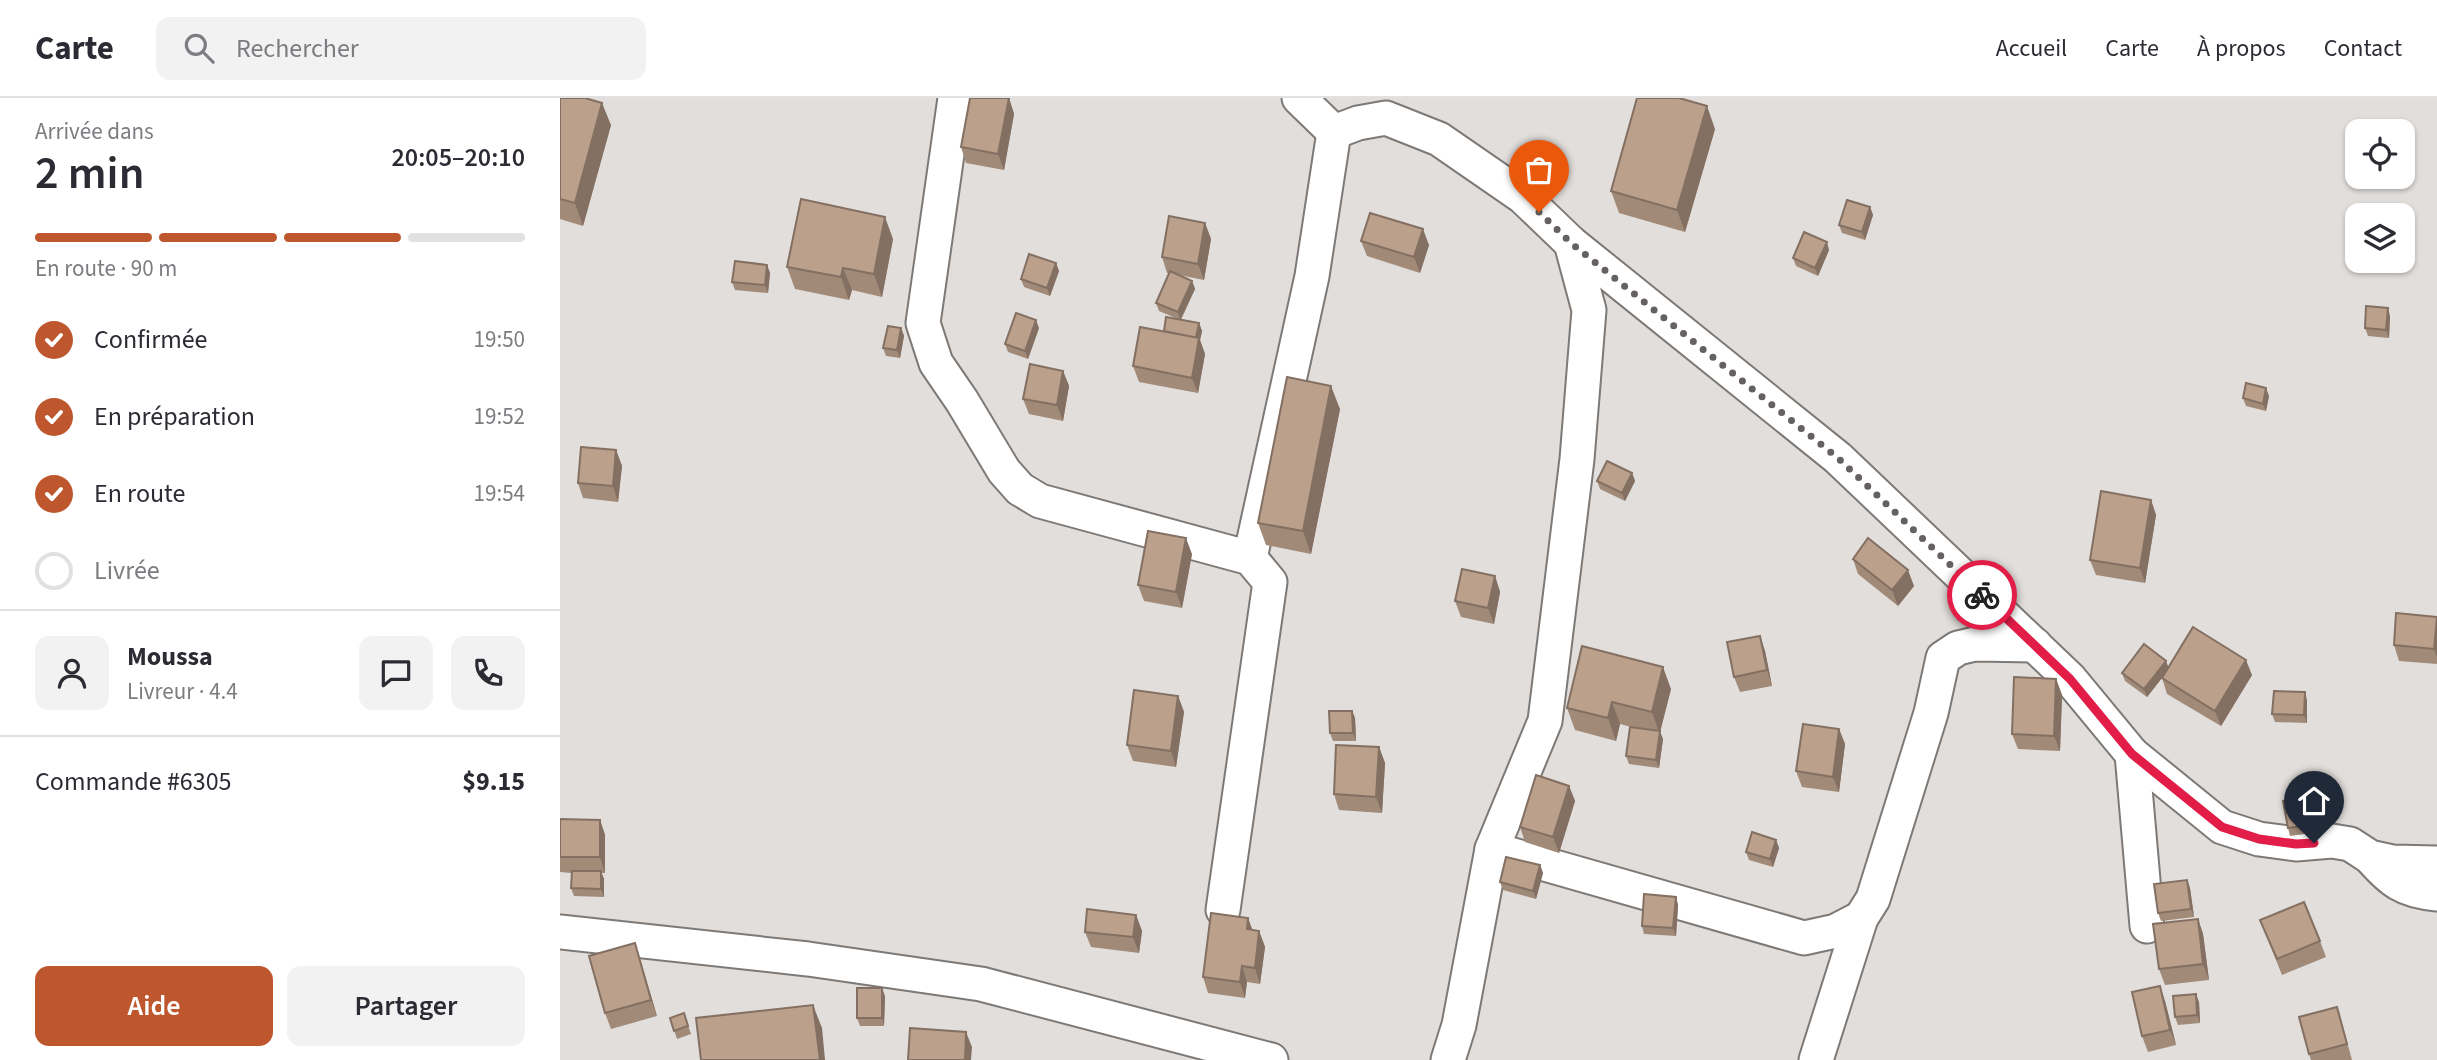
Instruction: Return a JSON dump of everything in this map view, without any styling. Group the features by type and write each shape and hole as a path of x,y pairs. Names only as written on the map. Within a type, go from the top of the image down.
{"street":[{"path":"955,98 923,323 936,363 1003,471 1020,489 1040,501 1250,558 1270,582 1223,910"},
{"path":"1300,98 1335,132"},
{"path":"1335,132 1359,123 1386,118 1439,139 1522,197 1571,243 1838,458 2070,679 2132,754 2222,827 2259,839 2296,844 2332,841 2350,844 2370,856 2393,862 2437,863"},
{"path":"1250,558 1312,276 1335,132"},
{"path":"1448,1060 1460,1025 1492,849 1545,721 1577,459 1589,310 1571,243"},
{"path":"1816,1060 1861,918 1873,899 1931,713 1943,658 1958,648 1975,644 2035,645"},
{"path":"2132,754 2147,926"},
{"path":"1492,849 1804,938 1836,931 1861,918"},
{"path":"2370,856 2384,873 2401,887 2437,894"},
{"path":"560,932 808,959 981,984 1271,1060"}],"building":[{"path":"560,98 585,98 602,103 575,203 560,199"},
{"path":"970,98 1009,98 998,154 961,147"},
{"path":"1637,98 1679,98 1707,106 1677,210 1611,191"},
{"path":"801,199 885,217 874,274 843,268 841,277 787,267"},
{"path":"1847,200 1870,207 1862,232 1839,225"},
{"path":"1370,213 1423,229 1414,257 1361,241"},
{"path":"1169,216 1205,223 1198,264 1162,257"},
{"path":"1804,232 1827,242 1815,268 1793,258"},
{"path":"1029,254 1056,263 1047,288 1021,279"},
{"path":"735,261 767,265 765,285 732,282"},
{"path":"1170,271 1192,281 1178,312 1156,303"},
{"path":"2366,306 2388,308 2386,330 2365,328"},
{"path":"1016,313 1036,320 1025,351 1005,344"},
{"path":"1166,317 1199,323 1196,338 1164,331"},
{"path":"888,326 901,328 897,350 883,348"},
{"path":"1140,327 1199,338 1192,378 1133,366"},
{"path":"1030,364 1063,371 1057,405 1023,399"},
{"path":"1287,377 1331,386 1303,531 1258,523"},
{"path":"2246,383 2266,388 2263,404 2243,398"},
{"path":"581,447 616,450 613,486 578,483"},
{"path":"1607,461 1632,473 1622,493 1597,481"},
{"path":"2101,491 2151,500 2140,568 2090,560"},
{"path":"1148,531 1186,538 1176,592 1138,585"},
{"path":"1868,538 1908,570 1892,590 1853,559"},
{"path":"1462,569 1495,576 1488,608 1455,601"},
{"path":"2396,613 2437,617 2434,649 2394,645"},
{"path":"2193,627 2246,660 2215,711 2162,678"},
{"path":"1760,636 1767,670 1734,677 1727,642"},
{"path":"2144,644 2166,661 2144,689 2122,673"},
{"path":"1582,646 1663,667 1652,712 1612,702 1608,718 1567,708"},
{"path":"2014,677 2056,679 2054,736 2012,734"},
{"path":"1134,690 1178,696 1171,751 1127,745"},
{"path":"2274,691 2305,692 2304,715 2272,714"},
{"path":"1329,711 1352,711 1353,733 1330,733"},
{"path":"1803,724 1839,729 1833,777 1796,771"},
{"path":"1630,727 1660,731 1656,760 1626,756"},
{"path":"1336,745 1379,747 1376,797 1334,794"},
{"path":"1536,775 1569,786 1553,837 1520,827"},
{"path":"2304,797 2309,825 2288,828 2283,801"},
{"path":"560,819 600,820 600,857 560,857"},
{"path":"1752,832 1776,840 1770,859 1746,852"},
{"path":"1506,857 1540,865 1533,891 1500,882"},
{"path":"572,871 601,871 601,889 571,888"},
{"path":"2187,880 2191,909 2158,913 2154,884"},
{"path":"1644,894 1676,897 1673,928 1642,926"},
{"path":"2304,902 2320,941 2277,959 2260,920"},
{"path":"1087,909 1136,915 1133,937 1085,932"},
{"path":"1211,913 1248,918 1247,929 1259,931 1255,968 1242,966 1240,982 1203,977"},
{"path":"2198,919 2203,964 2159,969 2153,924"},
{"path":"635,943 651,1000 605,1013 589,956"},
{"path":"2160,986 2170,1030 2142,1036 2132,992"},
{"path":"857,988 882,988 882,1018 857,1018"},
{"path":"2196,994 2197,1015 2175,1017 2173,996"},
{"path":"813,1005 820,1060 701,1060 696,1018"},
{"path":"2337,1007 2347,1044 2309,1054 2299,1017"},
{"path":"684,1013 688,1026 674,1031 670,1018"},
{"path":"910,1028 966,1032 965,1060 908,1060"}],"way so far":[{"path":"1539,212 1571,243 1838,458 1982,595"}],"route":[{"path":"1982,595 2070,679 2132,754 2222,827 2259,839 2296,844 2314,843"}]}
